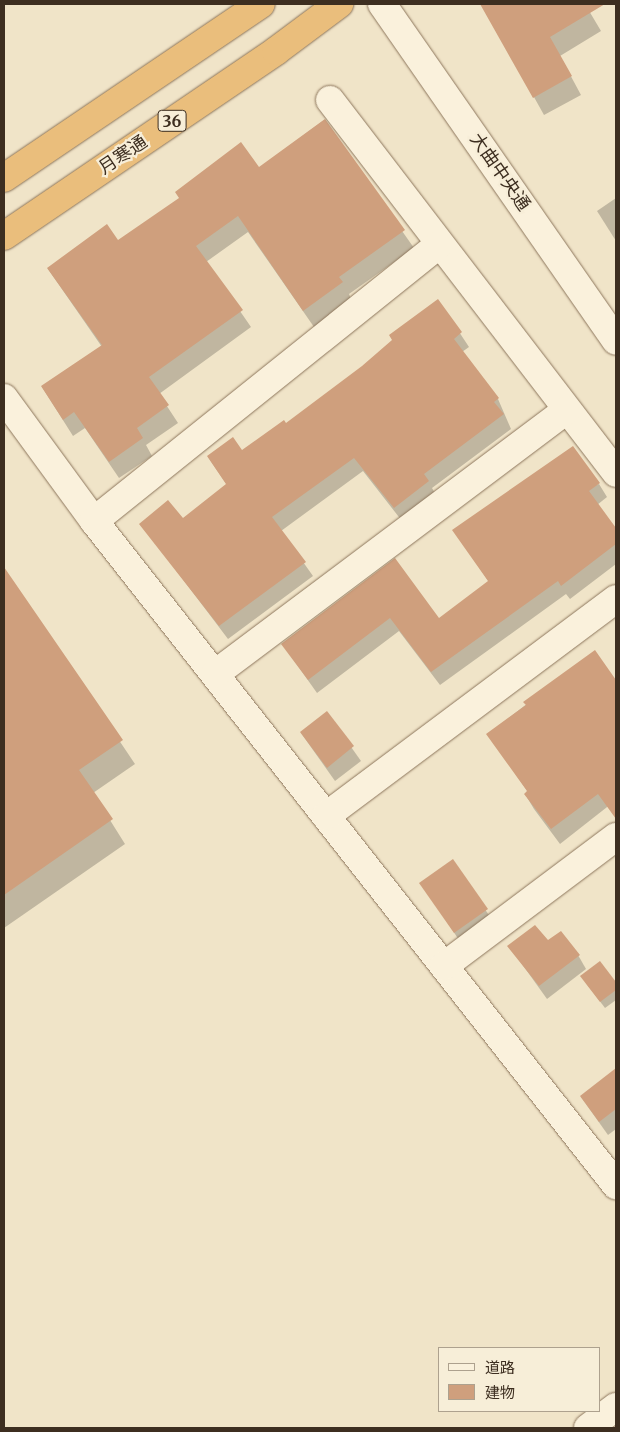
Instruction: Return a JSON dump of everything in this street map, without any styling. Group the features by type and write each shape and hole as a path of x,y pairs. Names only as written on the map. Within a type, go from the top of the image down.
{"highway":[{"path":"4,178 261,4"},
{"name":"月寒通","path":"4,236 276,51 339,4"}],"street":[{"name":"大曲中央通","path":"382,4 616,341"},
{"path":"330,100 439,246 616,473"},
{"path":"94,522 439,246"},
{"path":"4,398 94,522 444,966 611,1170"},
{"path":"215,674 566,410"},
{"path":"326,816 616,599"},
{"path":"444,966 616,837"},
{"path":"588,1428 616,1407"}],"building":[{"path":"480,4 605,4 550,37 572,76 533,98"},
{"path":"325,119 405,230 339,277 343,282 303,311 238,216 196,246 243,310 149,377 169,405 137,428 143,438 109,462 74,412 63,420 41,386 102,345 47,268 107,224 118,240 179,198 175,192 241,142 259,167"},
{"path":"438,299 462,332 454,339 499,398 494,402 504,414 424,474 429,481 394,508 354,458 272,517 306,562 219,626 139,524 168,500 183,518 226,484 207,456 233,437 242,450 284,420 286,423 362,366 392,340 389,335"},
{"path":"573,446 600,483 589,491 616,528 616,544 561,586 558,581 431,672 390,618 308,680 281,644 395,558 439,618 488,581 452,530"},
{"path":"4,567 123,740 79,770 113,819 4,895"},
{"path":"595,650 616,680 616,819 598,794 551,829 524,794 527,791 486,734 526,705 523,702"},
{"path":"327,711 354,746 327,768 300,732"},
{"path":"453,859 488,909 454,933 419,883"},
{"path":"535,925 548,940 561,931 580,955 539,986 507,946"},
{"path":"600,961 616,982 616,990 600,1002 580,976"},
{"path":"616,1068 616,1109 599,1122 580,1096"}]}
